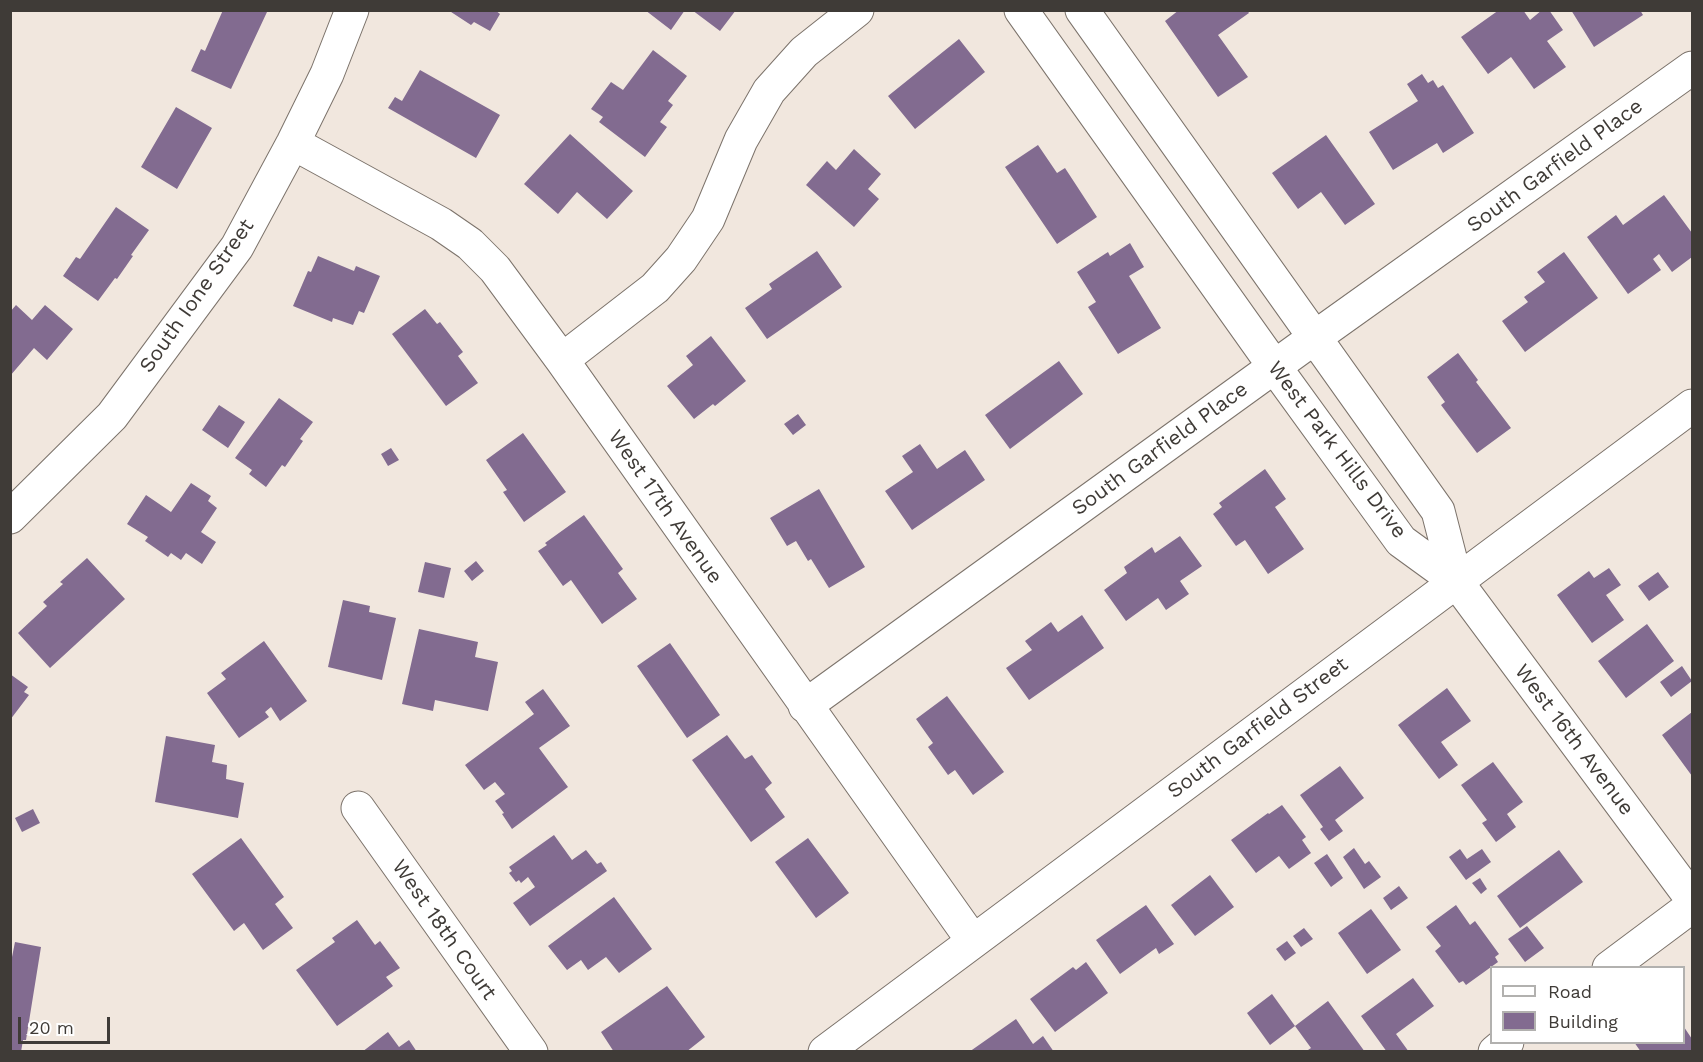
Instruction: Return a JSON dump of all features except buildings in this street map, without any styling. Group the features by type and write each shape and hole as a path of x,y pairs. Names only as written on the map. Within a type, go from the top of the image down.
{"street":[{"name":"South Ione Street","path":"10,518 112,416 237,247 327,74 352,10"},
{"path":"562,360 656,288 681,259 708,219 741,140 769,91 804,52 857,10"},
{"name":"West Park Hills Drive","path":"1082,10 1438,511 1456,581"},
{"name":"West Park Hills Drive","path":"1035,16 1274,366 1401,541 1456,581"},
{"name":"South Garfield Place","path":"805,706 1274,366 1692,68"},
{"name":"West 17th Avenue","path":"293,143 441,224 470,244 495,269 562,360 973,941"},
{"name":"South Garfield Street","path":"825,1052 1692,406"},
{"name":"West 16th Avenue","path":"1456,581 1692,899"},
{"name":"West 18th Court","path":"358,808 531,1052"},
{"path":"1612,966 1692,906"}]}
